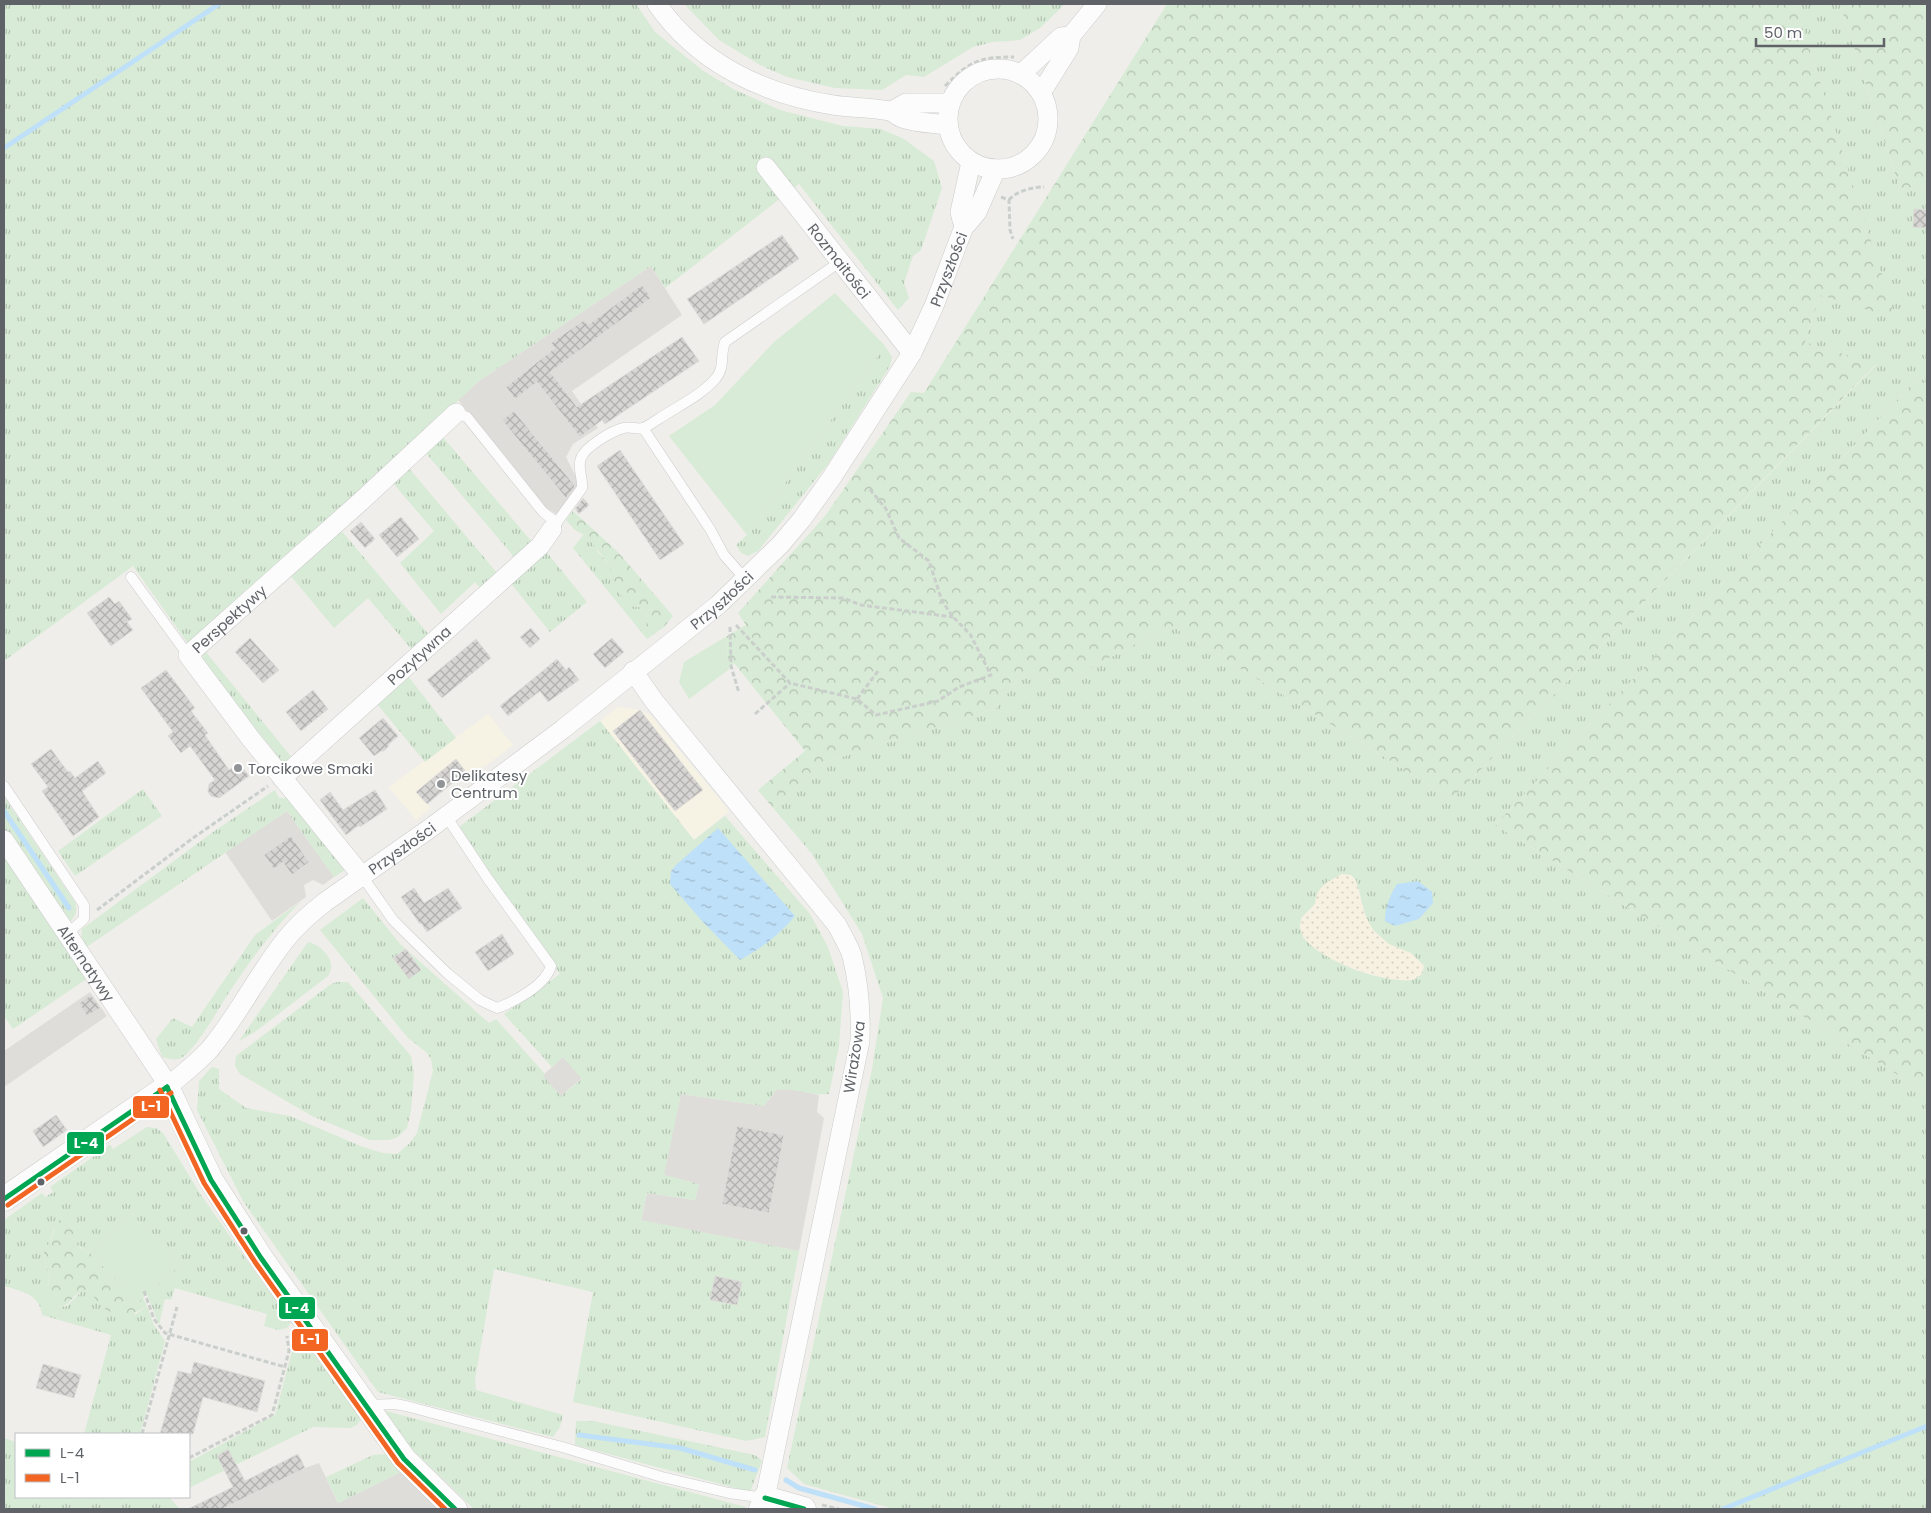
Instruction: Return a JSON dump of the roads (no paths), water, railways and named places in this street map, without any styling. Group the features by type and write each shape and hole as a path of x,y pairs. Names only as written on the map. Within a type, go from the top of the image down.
{"street":[{"path":"657,4 675,27 702,53 744,79 761,87 833,105 892,111 903,119 948,126"},
{"path":"1041,93 1069,48 1071,36 1097,4"},
{"path":"892,111 906,103 944,97 970,76 982,70 1019,65 1061,37 1071,36"},
{"path":"944,97 950,136 955,146 971,162 981,166 996,169 1011,168 1029,158 1042,143 1048,120 1047,108 1041,93 1019,65"},
{"name":"Przyszłości","path":"167,1087 210,1049 286,938 325,902 446,816 563,729 718,605 746,580 781,544 802,519 838,469 912,353 934,306 964,224 960,212 971,162"},
{"name":"Rozmaitości","path":"766,168 912,353"},
{"name":"Przyszłości","path":"964,224 968,224 977,212 996,169"},
{"name":"Perspektywy","path":"362,876 282,778 188,656 359,503 456,413"},
{"name":"Pozytywna","path":"282,778 540,546 554,526"},
{"name":"Wirażowa","path":"634,671 654,701 837,925 851,955 859,989 861,1014 860,1041 763,1504"},
{"name":"Alternatywy","path":"4,840 163,1077 167,1087"},
{"path":"4,1199 167,1087 211,1180 261,1258 404,1459 455,1509"},
{"path":"763,1504 804,1509"}],"lane":[{"path":"456,413 467,417 554,526 582,488 583,480 580,464 583,453 600,439 625,427 643,428 705,389 717,377 722,363 725,342 841,261"},
{"path":"643,428 710,530 724,555 746,580"},
{"path":"131,577 188,656"},
{"path":"4,786 84,905 85,912 81,922 67,934"},
{"path":"362,876 393,920 406,934 448,974 480,1000 497,1008 509,1004 543,981 549,973 551,966 488,879 446,816"},
{"path":"365,1405 388,1403 406,1406 562,1447 662,1477 756,1498 763,1504"}],"water":[{"path":"718,828 795,916 770,941 740,960 702,921 670,884 671,871 676,865"},
{"path":"1418,881 1432,892 1433,903 1419,919 1395,926 1385,921 1388,901 1397,884"}],"waterway":[{"path":"4,148 219,4"},
{"path":"4,811 69,908"},
{"path":"1723,1509 1927,1426"},
{"path":"579,1435 680,1448 755,1470"},
{"path":"786,1480 799,1488 875,1509"}],"place":[{"name":"Torcikowe Smaki","path":"238,768"},
{"name":"Delikatesy Centrum","path":"441,784"}]}
